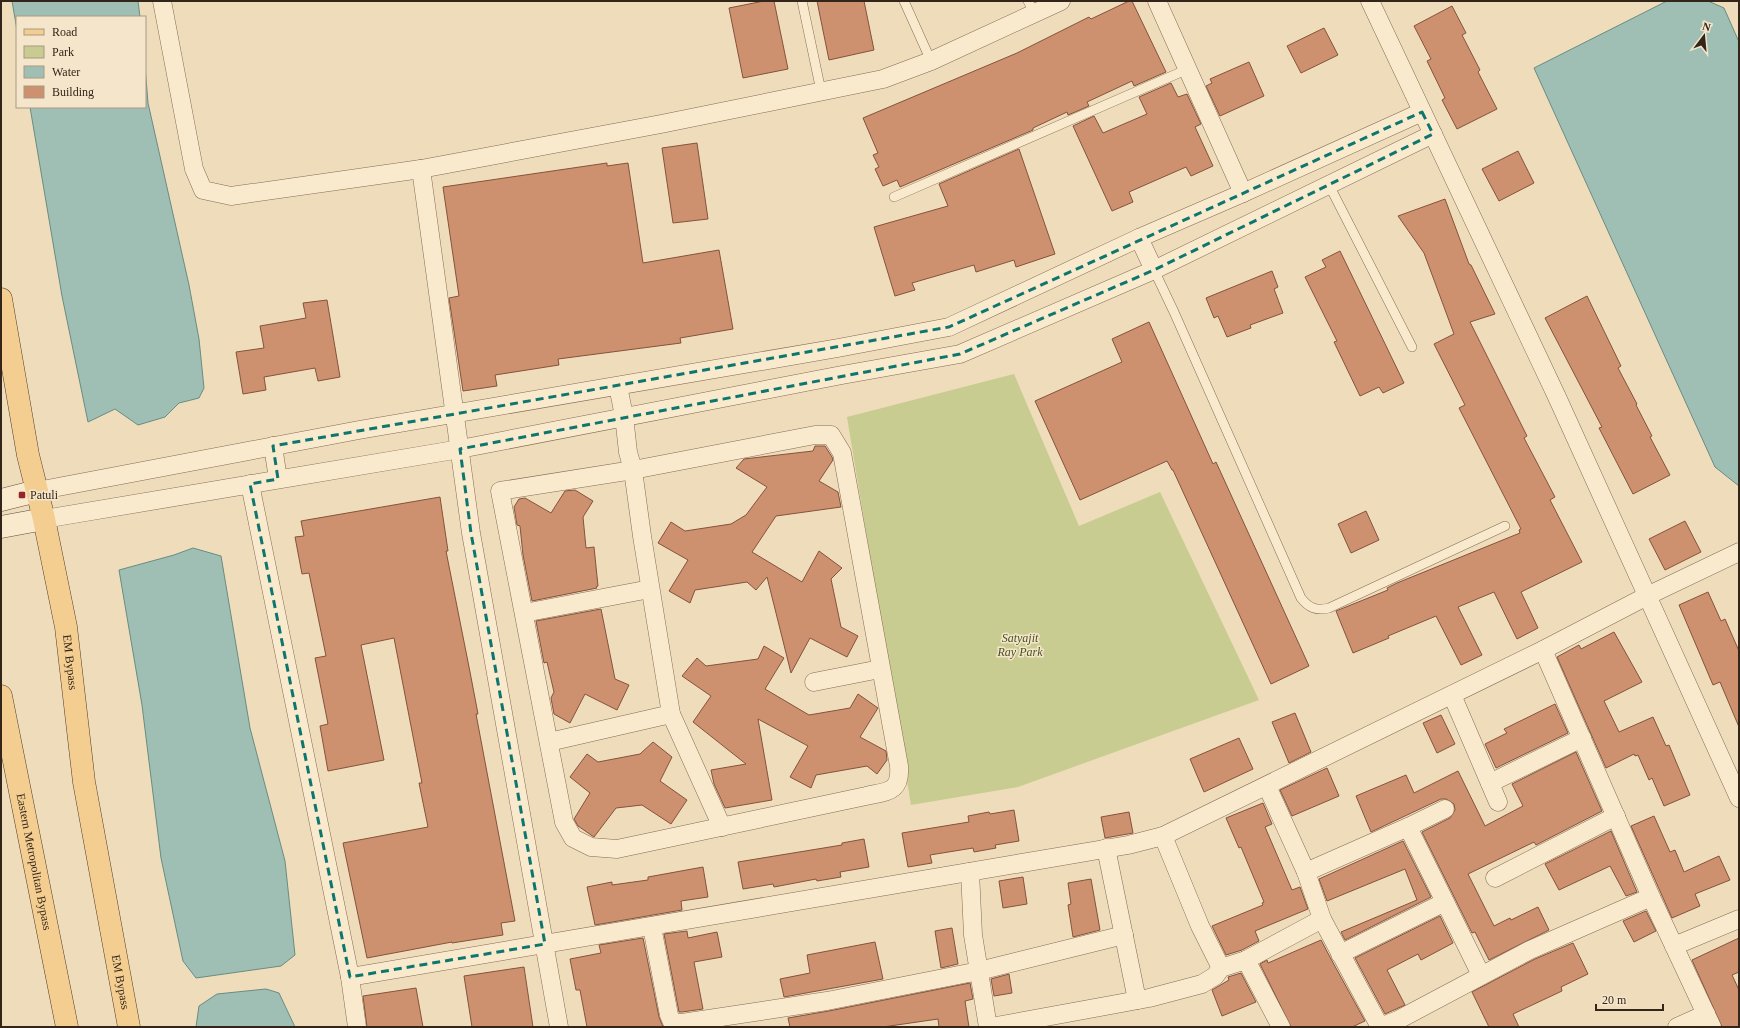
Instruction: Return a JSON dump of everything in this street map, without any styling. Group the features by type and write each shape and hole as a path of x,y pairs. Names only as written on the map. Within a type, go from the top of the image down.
{"main road":[{"name":"EM Bypass","path":"1,299 28,455 44,519 66,627 84,782 129,1027"},
{"path":"1,500 37,491"},
{"path":"1,527 44,519"},
{"name":"Eastern Metropolitan Bypass","path":"1,696 66,1027"}],"street":[{"path":"162,1 194,169 203,190 231,196 421,169 661,124 883,79 931,61 1031,8 1062,1"},
{"path":"1157,1 1243,193"},
{"path":"1370,1 1557,397 1739,798"},
{"path":"37,491 273,446 838,348 949,327 1139,238 1422,112"},
{"path":"44,519 460,449 624,416 960,354 1154,270 1433,134"},
{"path":"421,169 471,533 559,1027"},
{"path":"1139,238 1154,270"},
{"path":"838,348 842,375"},
{"path":"618,386 624,416 628,452 633,470 670,714 722,827"},
{"path":"815,435 831,435 842,453 880,669 899,766 900,777 898,784 890,790 884,792 617,849 591,848 573,838 564,822 524,613 500,491 633,470 815,435"},
{"path":"273,446 278,479"},
{"path":"250,484 350,978 357,1027"},
{"path":"350,978 970,872 1106,848 1163,836 1452,695 1647,596 1739,552"},
{"path":"524,613 650,589"},
{"path":"1543,650 1651,897 1709,1021 1677,1027"},
{"path":"814,682 880,669"},
{"path":"1452,695 1498,802"},
{"path":"549,742 670,714"},
{"path":"1490,783 1582,738"},
{"path":"1267,786 1306,872 1322,919 1380,1027 1398,1020 1530,950 1651,897"},
{"path":"1306,872 1445,809"},
{"path":"1495,878 1616,816"},
{"path":"1408,827 1481,975"},
{"path":"1163,836 1200,926 1222,968"},
{"path":"1106,848 1137,1000"},
{"path":"970,872 973,935 988,1027"},
{"path":"1340,954 1445,902"},
{"path":"991,1027 1064,1020 1202,984 1215,976 1222,968 1246,960 1322,919"},
{"path":"1674,946 1739,919"},
{"path":"652,927 668,1015 672,1025 827,1001 979,971 1124,935"},
{"path":"1246,960 1281,1027"}],"lane":[{"path":"802,1 821,91"},
{"path":"904,1 931,61"},
{"path":"894,197 1188,69"},
{"path":"1329,185 1412,347"},
{"path":"1154,270 1301,598 1307,605 1320,610 1329,608 1505,526"}],"highlighted area":[{"path":"1422,112 1433,134 1154,270 960,354 460,449 471,533 545,944 350,977 250,484 278,479 273,446 949,327"}],"green space":[{"name":"Satyajit Ray Park","path":"1014,374 1079,526 1160,492 1259,700 1018,787 911,805 847,417"}],"water":[{"path":"12,1 138,1 140,16 16,16 16,24"},
{"path":"1667,1 1708,1 1724,8 1739,42 1739,486 1715,467 1534,68"},
{"path":"146,78 148,103 189,285 199,339 204,388 199,398 179,403 165,417 138,425 115,409 88,422 62,296 30,108 146,108"},
{"path":"193,548 221,556 250,728 285,861 295,955 281,966 196,978 183,961 161,858 142,705 119,570 174,555"},
{"path":"266,989 279,993 295,1027 196,1027 199,1006 217,994"}],"building":[{"path":"764,1 774,1 788,69 743,78 729,8"},
{"path":"817,1 864,1 874,50 829,60"},
{"path":"1129,1 1132,1 1166,72 1134,86 1132,81 1087,102 1089,106 1068,115 1067,112 1033,128 1033,130 900,187 897,180 883,186 875,169 879,167 873,155 878,153 863,118 1017,53 1089,17 1091,19"},
{"path":"1452,6 1466,33 1462,35 1480,70 1478,72 1497,109 1457,129 1442,100 1445,98 1427,61 1431,59 1414,26"},
{"path":"1324,28 1338,55 1301,73 1287,46"},
{"path":"1249,62 1264,96 1220,116 1206,86 1212,83 1210,79"},
{"path":"1171,83 1178,97 1187,94 1201,124 1195,127 1213,166 1191,176 1186,167 1129,192 1133,202 1112,211 1073,126 1094,116 1103,133 1147,114 1139,97"},
{"path":"697,143 708,219 673,223 662,148"},
{"path":"1019,149 1055,254 1016,267 1014,260 976,272 974,265 912,283 915,290 895,296 874,227 948,206 939,184"},
{"path":"1518,151 1534,183 1499,201 1482,169"},
{"path":"607,163 607,166 628,163 643,263 719,250 733,329 680,338 681,343 558,359 559,365 495,375 497,386 463,391 449,298 459,296 443,187"},
{"path":"1445,199 1469,264 1471,265 1495,314 1470,322 1527,436 1524,438 1555,497 1550,500 1582,562 1521,592 1538,628 1517,639 1494,592 1458,607 1482,655 1461,665 1436,616 1388,636 1389,638 1353,653 1336,611 1388,590 1387,588 1397,583 1520,533 1519,530 1521,529 1459,408 1465,405 1434,344 1454,334 1424,253 1398,216"},
{"path":"1340,251 1404,383 1383,393 1379,387 1360,396 1334,342 1337,341 1305,277 1326,267 1322,260"},
{"path":"1272,271 1278,287 1274,289 1283,313 1250,325 1251,328 1227,337 1218,316 1214,318 1206,298"},
{"path":"1587,296 1621,366 1618,368 1652,436 1650,437 1670,475 1633,494 1599,428 1602,427 1545,318"},
{"path":"327,300 340,377 318,381 315,368 264,377 266,390 243,394 236,352 264,348 260,326 306,318 303,303"},
{"path":"1149,322 1213,464 1216,462 1309,666 1271,684 1173,470 1167,461 1080,500 1035,401 1122,362 1112,339"},
{"path":"815,446 825,446 832,457 833,460 819,481 838,492 841,507 776,516 752,552 802,582 819,551 842,568 831,579 841,627 858,636 847,657 810,638 791,673 767,577 756,590 747,582 695,590 690,603 669,591 688,560 658,543 671,522 685,531 731,524 746,515 767,487 736,468 744,459 813,451"},
{"path":"575,490 593,501 583,517 586,548 594,547 598,586 596,587 597,588 532,601 523,555 520,526 517,525 514,507 519,499 525,498 551,513 565,491"},
{"path":"440,497 448,551 446,551 478,714 476,714 515,921 501,923 503,935 452,942 367,958 343,843 428,827 419,783 422,783 394,638 361,645 384,760 328,771 320,726 328,724 315,658 326,656 309,573 302,574 295,537 304,536 301,521"},
{"path":"1366,511 1379,540 1351,553 1338,524"},
{"path":"1685,521 1701,552 1665,570 1649,539"},
{"path":"1708,592 1721,621 1725,619 1739,651 1739,727 1720,682 1713,685 1679,605"},
{"path":"601,609 615,679 629,685 617,710 585,694 570,723 554,714 551,698 554,692 547,662 544,663 536,621"},
{"path":"1614,632 1642,682 1604,701 1619,732 1653,717 1666,746 1669,745 1690,795 1664,806 1652,778 1649,780 1638,755 1635,756 1634,754 1606,768 1557,657 1579,645 1581,649"},
{"path":"764,646 784,658 765,689 809,715 850,708 858,694 878,708 860,737 886,751 887,760 877,774 867,766 816,775 811,788 790,777 808,746 758,719 772,800 725,808 714,784 711,770 746,764 693,722 711,696 682,676 697,658 706,666 758,659"},
{"path":"1555,704 1568,733 1496,768 1485,744 1507,733 1504,729"},
{"path":"1295,713 1311,752 1289,763 1272,722"},
{"path":"1441,715 1455,744 1437,753 1423,723"},
{"path":"1239,738 1253,769 1204,792 1190,759"},
{"path":"653,742 672,757 660,781 687,800 671,824 642,805 616,808 594,837 578,826 574,819 590,793 570,777 587,754 598,762 640,754"},
{"path":"1576,752 1602,811 1536,845 1534,842 1468,874 1494,926 1510,918 1511,920 1538,907 1549,930 1489,960 1475,932 1472,933 1422,832 1450,818 1455,810 1454,804 1446,799 1441,799 1371,832 1356,796 1406,775 1414,793 1458,771 1485,826 1523,806 1512,784"},
{"path":"1327,768 1339,796 1292,816 1280,790"},
{"path":"1263,803 1272,824 1265,827 1292,890 1300,887 1308,909 1255,931 1259,941 1242,950 1226,955 1212,926 1263,905 1262,903 1264,902 1241,847 1239,848 1226,818"},
{"path":"1014,810 1019,841 995,845 996,848 974,852 973,848 930,855 932,863 908,867 902,833 969,822 968,816 989,812 990,814"},
{"path":"1129,812 1133,833 1105,838 1101,817"},
{"path":"1654,816 1670,852 1675,850 1684,872 1719,856 1730,880 1695,894 1700,906 1672,918 1631,826"},
{"path":"1611,831 1637,892 1626,896 1610,866 1559,890 1545,864"},
{"path":"864,839 869,867 840,872 841,877 817,881 816,879 774,887 773,884 743,889 738,862 842,845 842,843"},
{"path":"1403,841 1431,897 1345,940 1341,932 1417,900 1405,869 1327,901 1319,879"},
{"path":"703,867 708,897 681,901 682,910 595,925 587,887 612,882 612,885 648,880 648,877"},
{"path":"1023,877 1027,904 1003,908 999,881"},
{"path":"1091,879 1100,930 1073,937 1068,905 1071,904 1068,883"},
{"path":"1646,911 1656,931 1634,942 1623,921"},
{"path":"1440,916 1453,943 1421,960 1418,954 1387,970 1405,1005 1385,1014 1355,958"},
{"path":"952,928 958,964 941,968 935,931"},
{"path":"687,931 688,938 717,932 722,957 694,962 703,1009 679,1012 664,934"},
{"path":"643,938 659,1017 663,1027 587,1027 580,990 576,990 570,959 601,953 599,945"},
{"path":"1739,938 1739,972 1732,975 1739,990 1739,1027 1722,1027 1692,960"},
{"path":"1321,940 1365,1021 1352,1027 1291,1027 1260,964 1267,960 1268,963"},
{"path":"875,942 883,979 784,997 780,979 810,973 807,955"},
{"path":"1573,943 1588,974 1561,987 1562,991 1513,1014 1519,1027 1489,1027 1472,992 1535,959"},
{"path":"524,967 533,1027 472,1027 464,976"},
{"path":"1241,973 1256,1002 1222,1016 1212,990 1229,980 1228,977"},
{"path":"1009,974 1012,993 994,996 991,979"},
{"path":"970,983 973,999 965,1001 969,1027 939,1027 938,1019 883,1027 790,1027 788,1018 829,1011"},
{"path":"416,988 423,1027 367,1027 363,996"}],"place":[{"name":"Patuli","path":"22,495"}]}
